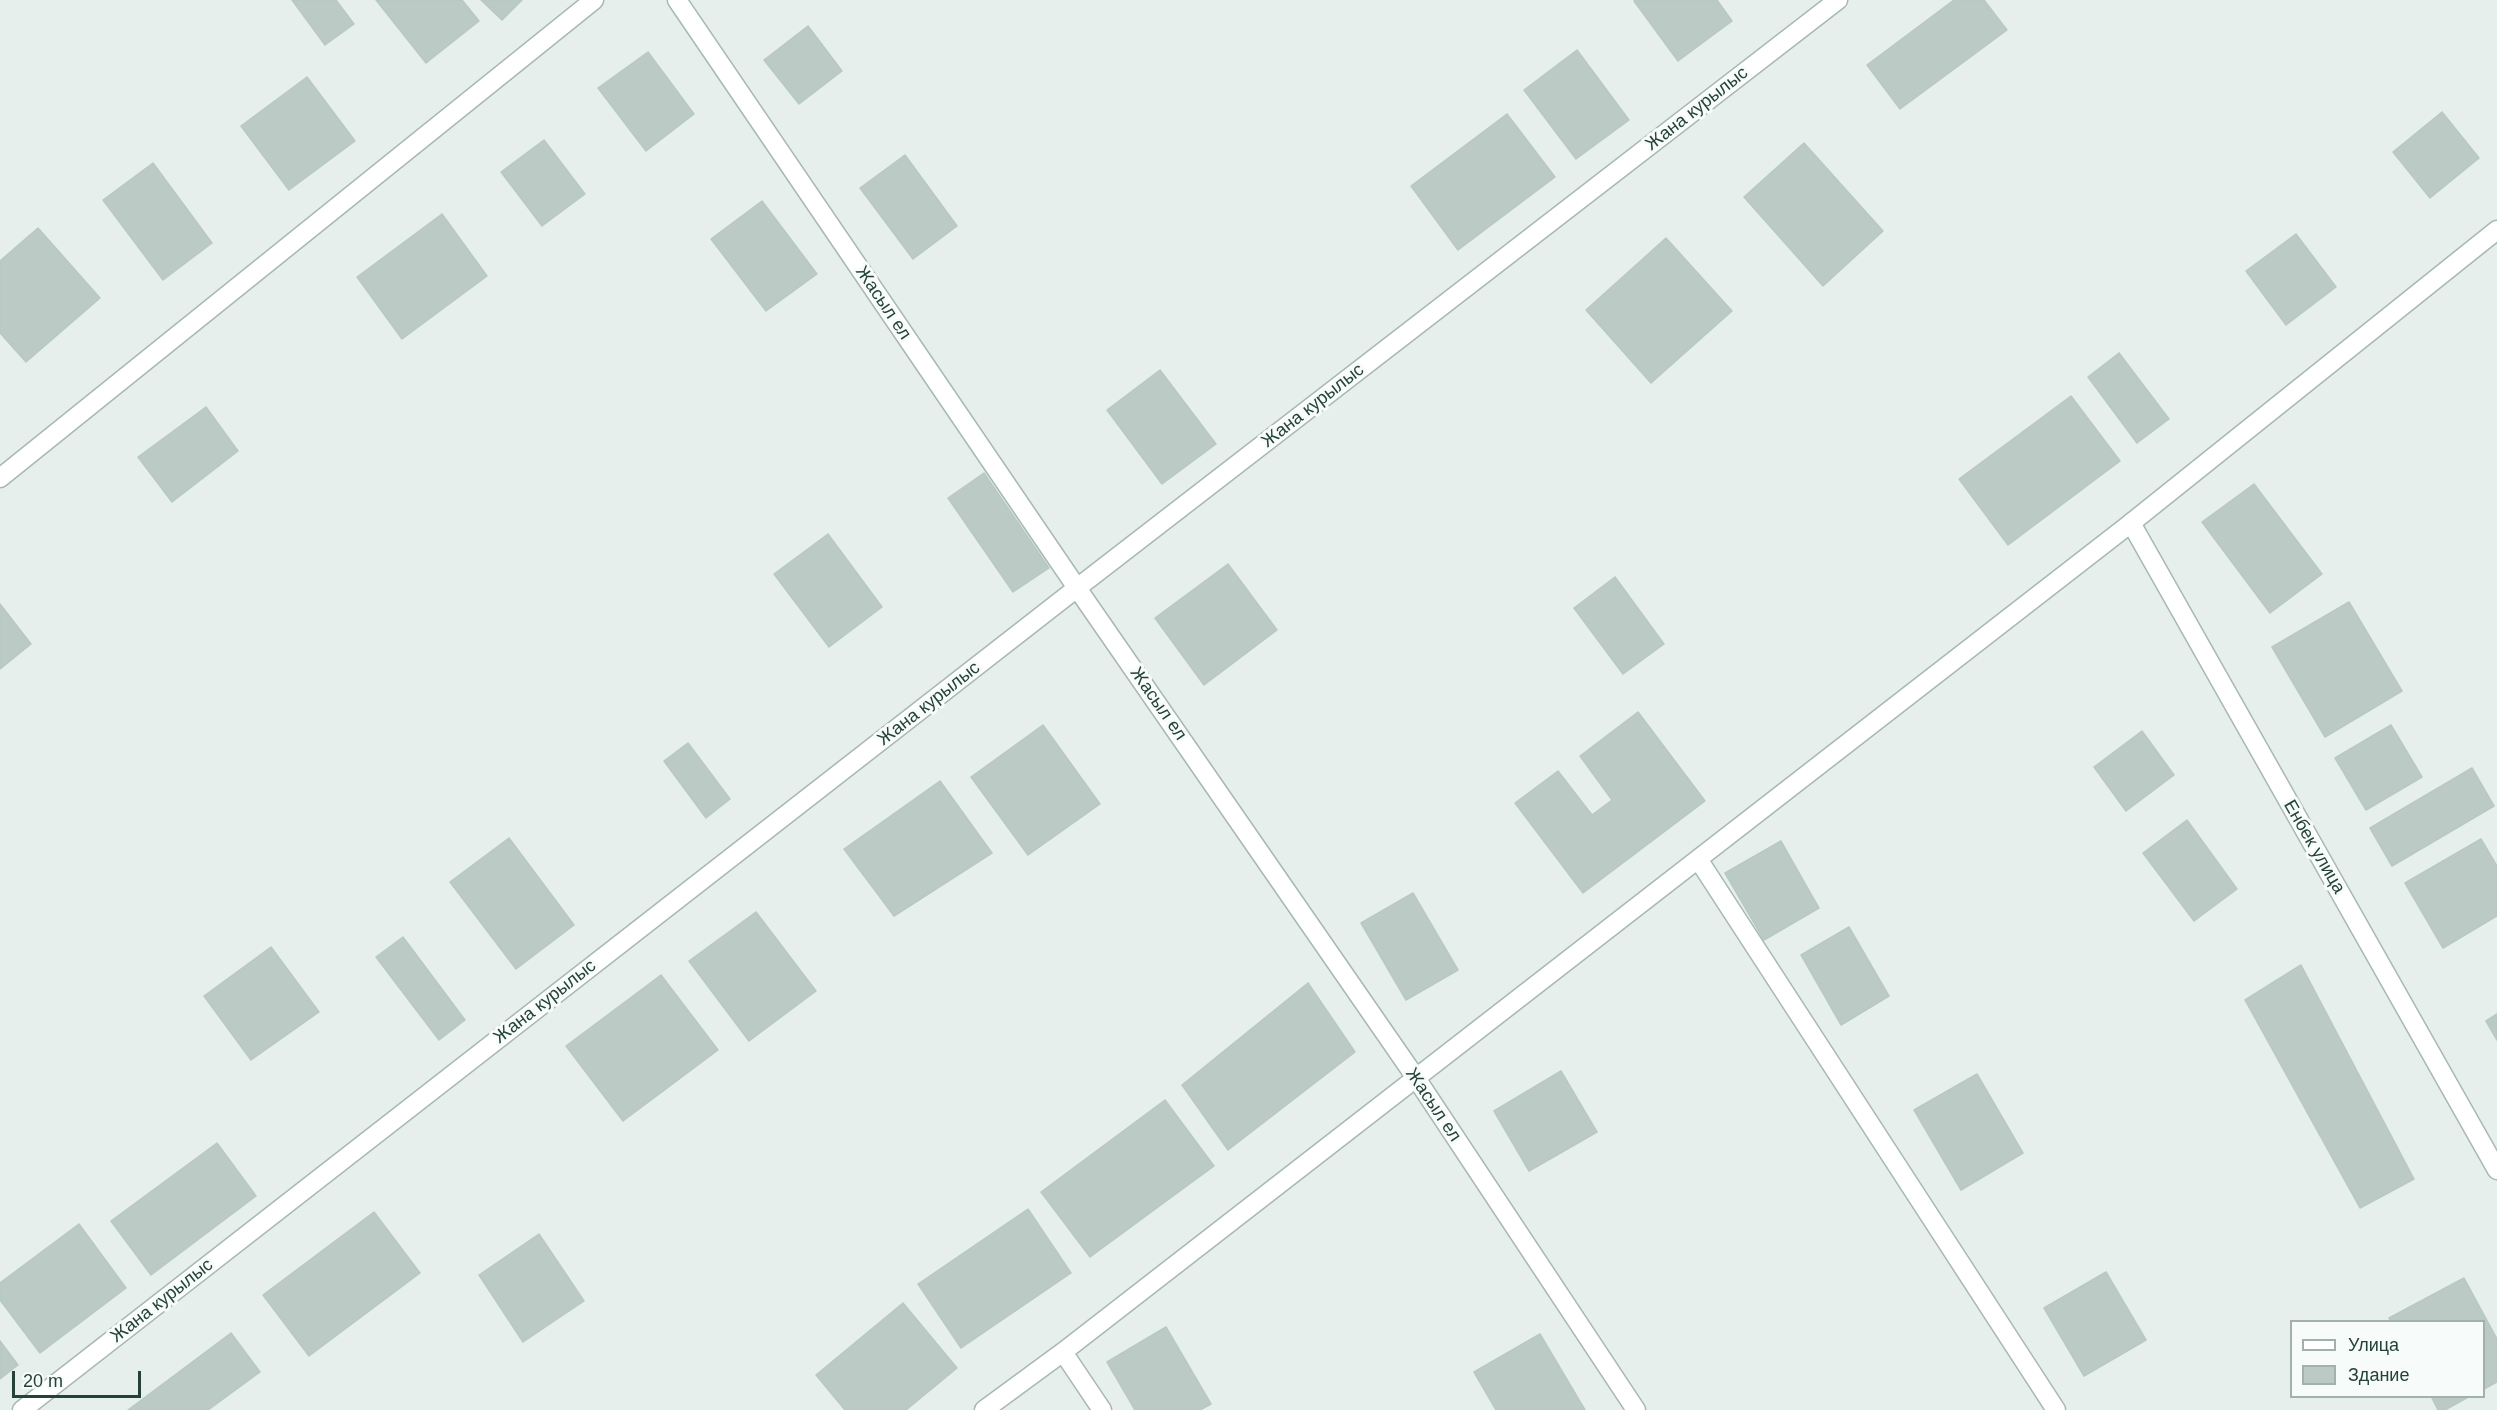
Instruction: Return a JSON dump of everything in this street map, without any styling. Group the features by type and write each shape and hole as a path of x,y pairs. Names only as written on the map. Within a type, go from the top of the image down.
{"street":[{"path":"0,478 594,0"},
{"name":"Жасыл ел","path":"677,0 1077,588 1416,1078 1636,1410"},
{"name":"Жана курылыс","path":"22,1410 1077,588 1838,0"},
{"path":"984,1410 1063,1352 2130,523 2497,230"},
{"name":"Енбек улица","path":"2130,523 2497,1170"},
{"path":"1698,859 2056,1410"},
{"path":"1063,1352 1102,1410"}],"building":[{"path":"292,0 336,0 354,24 325,45"},
{"path":"376,0 462,0 479,21 426,63"},
{"path":"481,0 522,0 502,20"},
{"path":"1635,0 1717,0 1732,21 1678,61"},
{"path":"1954,0 1984,0 2007,30 1900,109 1867,65"},
{"path":"808,26 842,71 799,104 764,60"},
{"path":"1577,50 1629,120 1576,159 1524,90"},
{"path":"648,52 694,114 646,151 598,88"},
{"path":"307,77 355,141 289,190 241,126"},
{"path":"2442,112 2479,158 2430,198 2393,152"},
{"path":"1507,114 1555,177 1458,250 1411,186"},
{"path":"544,140 585,194 542,226 501,172"},
{"path":"1804,143 1883,231 1823,286 1744,197"},
{"path":"905,155 957,226 913,259 860,188"},
{"path":"153,163 212,243 163,280 103,200"},
{"path":"762,201 817,274 766,311 711,239"},
{"path":"442,214 487,276 402,339 357,277"},
{"path":"38,228 100,298 26,362 0,333 0,261"},
{"path":"2296,234 2336,287 2286,325 2246,271"},
{"path":"1666,238 1732,311 1651,383 1586,310"},
{"path":"2119,353 2169,419 2137,443 2088,377"},
{"path":"1160,370 1216,444 1162,484 1107,410"},
{"path":"2071,396 2120,461 2008,545 1959,479"},
{"path":"206,407 238,451 172,502 138,457"},
{"path":"984,473 1049,568 1013,592 948,498"},
{"path":"2254,484 2322,574 2270,613 2202,522"},
{"path":"828,534 882,607 829,647 774,574"},
{"path":"1228,564 1277,630 1204,685 1155,618"},
{"path":"1615,577 1664,644 1623,674 1574,608"},
{"path":"2349,602 2402,691 2325,737 2272,647"},
{"path":"0,604 31,644 0,669"},
{"path":"1638,712 1705,801 1583,893 1515,803 1558,771 1592,815 1612,800 1580,756"},
{"path":"1043,725 1100,804 1028,855 971,777"},
{"path":"2391,725 2422,777 2366,810 2335,758"},
{"path":"2142,731 2174,775 2126,811 2094,767"},
{"path":"688,743 730,799 706,818 664,761"},
{"path":"2472,768 2494,806 2392,866 2370,828"},
{"path":"940,781 992,853 894,916 844,849"},
{"path":"2187,820 2237,889 2194,921 2143,853"},
{"path":"509,838 574,925 516,969 450,882"},
{"path":"2481,839 2497,866 2497,916 2443,948 2405,883"},
{"path":"1781,841 1819,908 1764,940 1725,873"},
{"path":"1413,893 1458,970 1406,1000 1361,923"},
{"path":"756,912 816,991 749,1041 689,961"},
{"path":"1849,927 1889,996 1841,1025 1801,955"},
{"path":"403,937 465,1020 439,1040 376,957"},
{"path":"271,947 319,1012 251,1060 204,996"},
{"path":"2301,965 2414,1179 2360,1208 2245,1000"},
{"path":"661,975 718,1050 623,1121 566,1046"},
{"path":"1308,983 1355,1052 1228,1150 1182,1085"},
{"path":"2497,1014 2497,1040 2486,1021"},
{"path":"1561,1071 1597,1132 1529,1171 1494,1111"},
{"path":"1977,1074 2023,1153 1961,1190 1914,1110"},
{"path":"1165,1100 1214,1166 1090,1257 1041,1192"},
{"path":"217,1143 256,1196 151,1275 111,1221"},
{"path":"1028,1209 1071,1273 961,1348 918,1284"},
{"path":"374,1212 420,1273 309,1356 263,1295"},
{"path":"79,1224 126,1288 40,1353 0,1300 0,1283"},
{"path":"539,1234 584,1301 523,1342 479,1275"},
{"path":"2106,1272 2146,1340 2084,1376 2044,1308"},
{"path":"2464,1278 2497,1339 2497,1382 2485,1388 2485,1320 2390,1320 2389,1318"},
{"path":"903,1303 957,1368 906,1410 845,1410 816,1375"},
{"path":"1166,1327 1211,1404 1200,1410 1135,1410 1107,1362"},
{"path":"231,1333 260,1372 208,1410 128,1410"},
{"path":"1540,1334 1585,1410 1496,1410 1474,1372"},
{"path":"0,1341 18,1365 0,1379"},
{"path":"2432,1398 2466,1398 2445,1410 2438,1410"}]}
